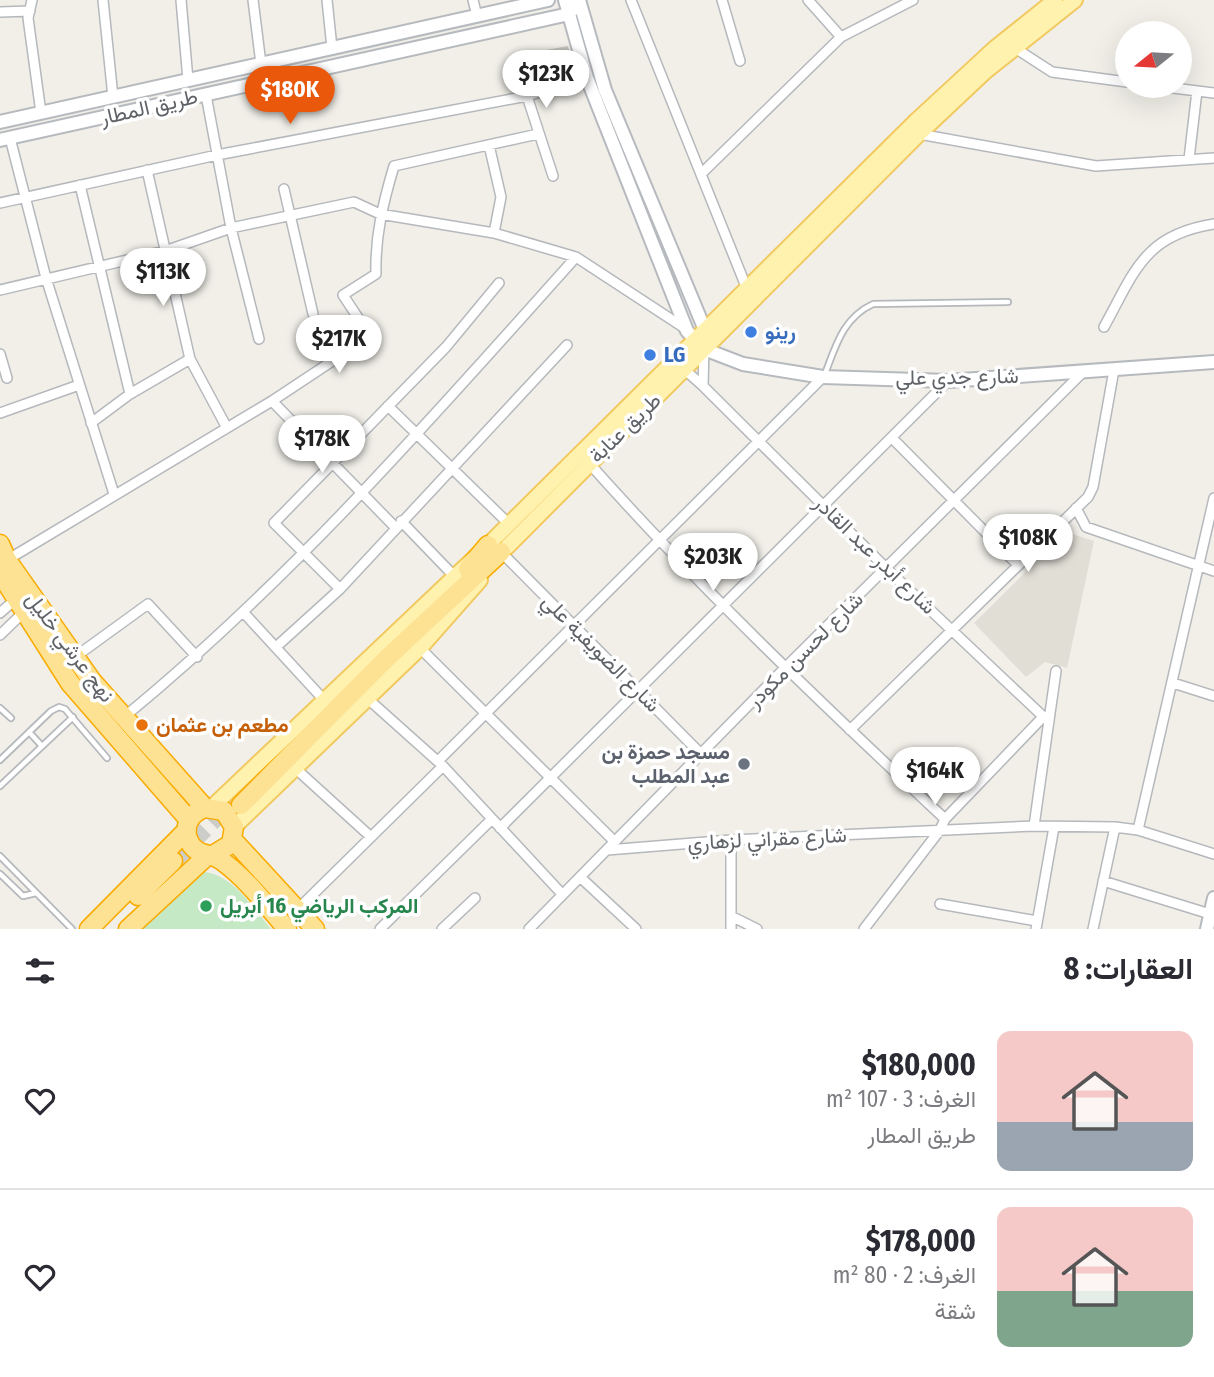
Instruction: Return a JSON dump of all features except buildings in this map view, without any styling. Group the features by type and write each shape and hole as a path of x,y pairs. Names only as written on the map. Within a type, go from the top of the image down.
{"highway":[{"name":"طريق عنابة","path":"237,802 388,657 495,549"},
{"name":"نهج عرشي خليل","path":"2,559 23,602 70,683 174,803 183,831"},
{"name":"نهج عرشي خليل","path":"23,602 74,657 123,717 209,807"},
{"path":"174,803 183,831 192,847 211,855 237,874 288,929"},
{"path":"89,929 209,807 229,816 234,833 315,929"},
{"path":"104,929 180,867 223,852 234,833"},
{"path":"128,929 180,867"},
{"path":"114,929 180,867 237,874"}],"main road":[{"name":"طريق عنابة","path":"495,549 509,524 917,120 995,48 1055,0"},
{"name":"طريق عنابة","path":"495,549 685,370 697,337 1015,48 1075,0"},
{"path":"209,807 455,577 495,549"},
{"path":"234,833 295,768 453,614 495,549"}],"street":[{"path":"32,0 30,11 41,113"},
{"path":"103,0 113,97"},
{"path":"181,0 188,80"},
{"path":"253,0 261,64"},
{"path":"327,0 332,48"},
{"path":"473,0 477,16"},
{"name":"طريق المطار","path":"0,122 548,0"},
{"path":"565,0 587,78 697,337"},
{"path":"569,14 579,0"},
{"path":"579,0 593,57 697,337 703,386"},
{"path":"631,0 747,289"},
{"path":"722,0 740,61"},
{"path":"808,0 841,37"},
{"path":"701,174 841,37 913,0"},
{"path":"0,12 30,11"},
{"name":"طريق المطار","path":"5,139 569,14"},
{"path":"1015,48 1052,72 1115,80"},
{"path":"0,203 218,155 527,96 587,78"},
{"path":"1192,90 1214,93"},
{"path":"1189,159 1197,91"},
{"path":"206,95 231,228 259,339"},
{"path":"527,96 553,176"},
{"path":"2,559 227,428 370,336 343,295 376,274 380,214 394,166 538,134"},
{"path":"919,134 1096,166 1214,158"},
{"path":"5,139 114,494"},
{"path":"489,145 500,197 494,233"},
{"path":"147,170 190,359 227,428"},
{"path":"80,185 97,267 130,394"},
{"path":"284,189 313,314"},
{"path":"0,290 164,251 231,228 355,202 380,214 494,233 576,257 657,308 697,337"},
{"path":"1104,327 1142,259 1166,238 1187,228 1214,224"},
{"path":"123,717 197,657 244,613 418,434 576,257"},
{"path":"340,589 274,523 446,347 499,283"},
{"name":"شارع جدي علي","path":"697,337 743,364 823,377 948,381 1214,362"},
{"path":"276,647 340,589 566,345"},
{"path":"0,354 7,378"},
{"path":"91,423 130,394 190,359"},
{"name":"شارع أبدر عبد القادر","path":"685,370 888,570 1046,720"},
{"path":"850,730 1076,508 1093,487 1114,370"},
{"name":"شارع لحسن مكودر","path":"529,929 784,669 888,570 1083,372"},
{"path":"298,909 757,440 823,377"},
{"path":"500,828 637,688 825,507 948,381"},
{"path":"0,413 79,385"},
{"path":"271,401 361,494 455,577"},
{"path":"388,406 509,524"},
{"path":"892,438 1017,564"},
{"path":"589,463 659,542 721,606 784,669 945,819"},
{"path":"1138,830 1214,498"},
{"path":"1076,508 1086,527 1214,571"},
{"name":"شارع الضويفية علي","path":"495,549 701,754"},
{"path":"0,613 23,602"},
{"path":"0,635 23,602"},
{"path":"74,657 148,604 197,657"},
{"path":"244,613 324,700"},
{"path":"420,648 614,841"},
{"path":"1034,826 1046,720 1056,671"},
{"path":"1173,683 1214,696"},
{"path":"368,699 440,764 562,894"},
{"path":"864,929 940,830 945,819 1046,720"},
{"path":"295,768 371,837"},
{"path":"380,929 491,820"},
{"name":"شارع مقراني لزهاري","path":"607,850 730,840 1034,826 1115,827 1138,830 1214,854"},
{"path":"940,904 1036,925 1054,827"},
{"path":"1096,929 1115,827"},
{"path":"730,840 731,929"},
{"path":"580,877 636,929"},
{"path":"1103,881 1210,920 1214,898"},
{"path":"442,929 475,898"},
{"path":"731,916 757,929"}],"lane":[{"path":"823,377 841,330 863,309 873,304 1008,302"},
{"path":"0,708 10,718"},
{"path":"0,760 56,708 65,709 107,758"},
{"path":"0,786 72,717"},
{"path":"29,732 42,746"},
{"path":"0,856 72,929"},
{"path":"0,874 23,896 36,893"}],"shaded area":[{"path":"1066,532 1094,541 1067,668 1045,662 1026,677 974,623"}],"green space":[{"name":"المركب الرياضي 16 أبريل","path":"205,872 234,886 271,929 138,929 194,877"}],"tunnel":[{"path":"173,861 234,799"}],"place":[{"name":"رينو","path":"751,332"},
{"name":"LG","path":"650,355"},
{"name":"مطعم بن عثمان","path":"142,725"},
{"name":"مسجد حمزة بن عبد المطلب","path":"744,764"},
{"name":"المركب الرياضي 16 أبريل","path":"206,906"}]}
